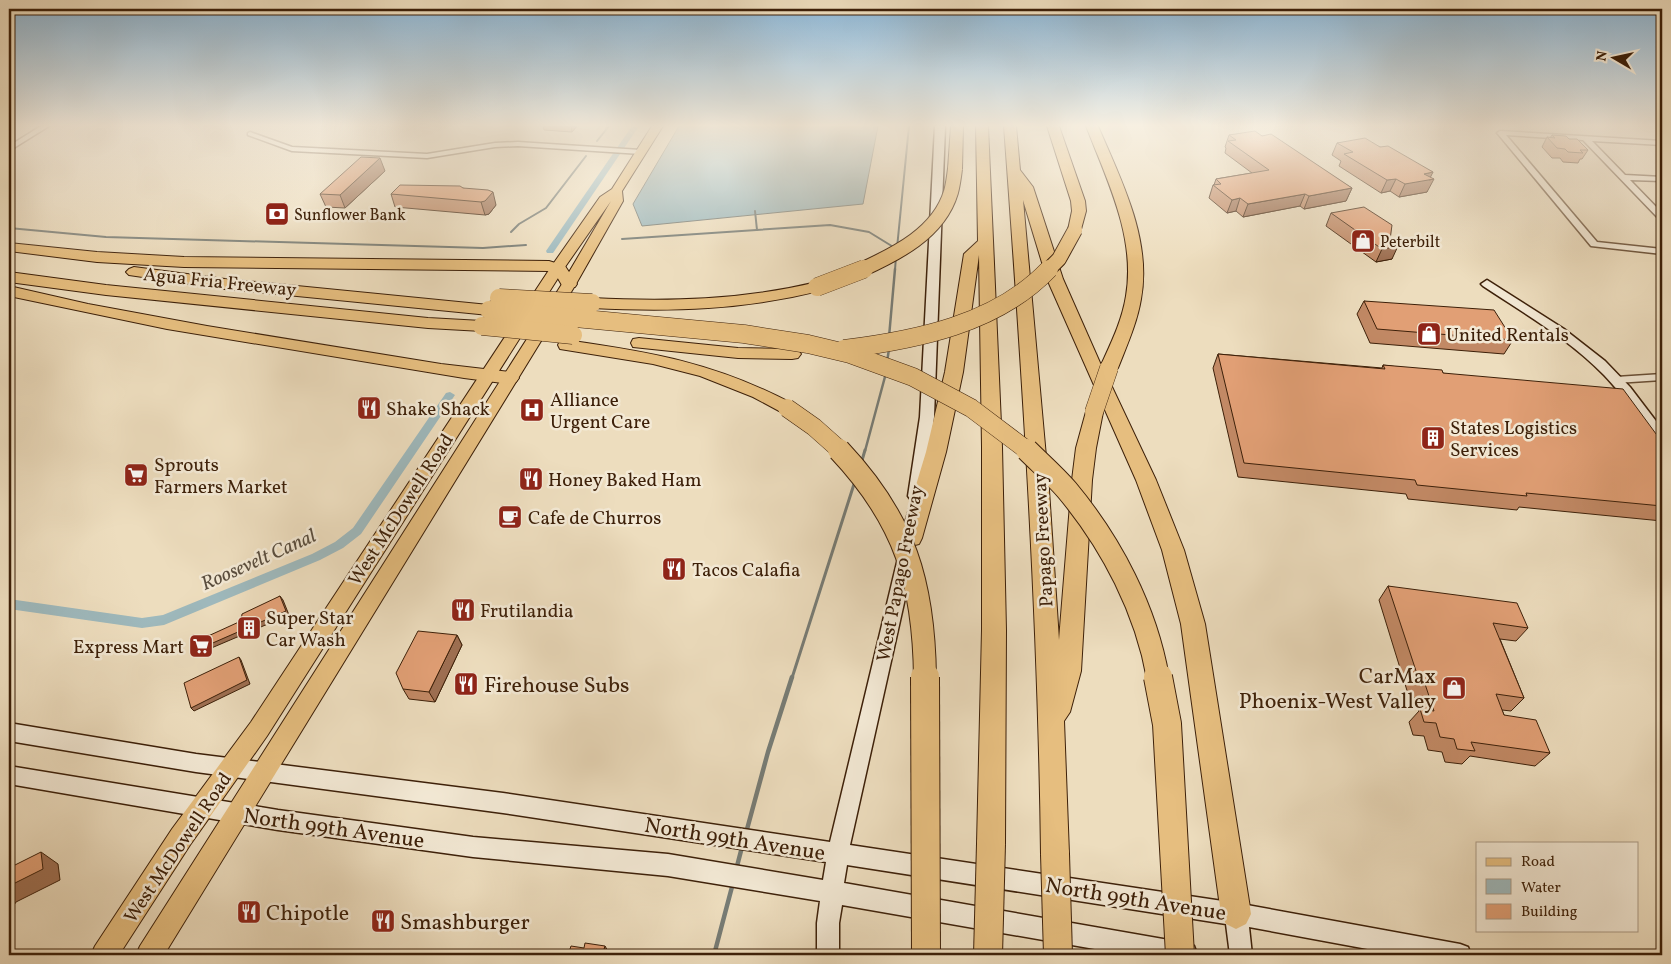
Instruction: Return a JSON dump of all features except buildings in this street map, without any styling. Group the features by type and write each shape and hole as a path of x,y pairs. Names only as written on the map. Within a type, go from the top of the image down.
{"highway":[{"path":"486,317 592,303 649,307 715,305 776,297 817,287 874,265 905,247 922,234 937,219 949,202 954,187 955,171"},
{"path":"984,171 992,447 994,630 988,955"},
{"name":"Papago Freeway","path":"1014,171 1036,449 1053,726 1058,955"},
{"path":"1015,171 1026,187 1056,279 1086,351 1146,480 1172,550 1193,624 1236,914"},
{"path":"569,340 738,353 792,354 849,349 900,340 954,326 985,314 1021,294 1043,276 1061,257 1075,230 1078,211 1077,196 1068,171"},
{"path":"1053,726 1069,671 1082,480 1086,448 1094,412 1133,302 1136,282 1136,255 1130,226 1109,171"},
{"path":"910,538 936,452 954,372 971,254 986,242"},
{"path":"9,248 97,258 184,262 558,267 562,270 569,284"},
{"name":"Agua Fria Freeway","path":"9,256 486,317"},
{"name":"Agua Fria Freeway","path":"9,277 106,290 428,323 486,317"},
{"path":"9,291 63,304 183,327 486,376 510,378"},
{"path":"486,317 569,340 698,368 749,387 787,408 821,432 850,459 876,493 905,546 922,614 924,644 926,955"},
{"path":"486,317 745,334 789,340 850,354 894,369 960,402 998,427 1040,462 1079,504 1109,545 1136,598 1157,665 1163,693 1171,776 1180,955"}],"main road":[{"name":"West McDowell Road","path":"104,955 182,837 232,768 558,267 604,200 616,191 629,171"},
{"name":"West Papago Freeway","path":"828,955 828,923 838,853 910,538 927,417 938,171"},
{"name":"West McDowell Road","path":"149,955 569,284 617,201 616,191"},
{"path":"1488,284 1583,349 1616,380 1662,438"},
{"name":"North 99th Avenue","path":"9,732 232,768 503,803 1236,914 1460,955"},
{"name":"North 99th Avenue","path":"9,775 203,808 473,847 668,865 1194,955"},
{"path":"1236,914 1241,955"}],"street":[{"path":"1532,171 1594,244 1662,252"},
{"path":"1616,171 1662,217"},
{"path":"1622,177 1662,179"},
{"path":"1616,380 1662,377"}],"water":[{"path":"652,171 869,171 863,204 642,226 633,204"}],"waterway":[{"path":"511,232 519,224 546,208 574,171"},
{"name":"Roosevelt Canal","path":"550,251 605,171"},
{"path":"897,248 905,171"},
{"path":"755,211 757,230"},
{"path":"757,230 830,225 869,232 895,248"},
{"path":"9,228 106,237 483,248 526,245"},
{"path":"622,239 757,230"},
{"path":"895,270 896,256"},
{"path":"889,337 895,269"},
{"path":"887,362 889,349"},
{"path":"865,451 886,373"},
{"name":"Roosevelt Canal","path":"9,604 142,623 164,620 316,557 339,545 357,531 450,395"},
{"path":"861,464 865,450"},
{"path":"792,678 855,481"},
{"path":"746,833 768,752 792,677"},
{"path":"736,870 742,847"},
{"path":"714,955 733,883"}],"place":[{"name":"Sunflower Bank","path":"277,214"},
{"name":"Peterbilt","path":"1363,241"},
{"name":"United Rentals","path":"1429,334"},
{"name":"Shake Shack","path":"369,408"},
{"name":"Alliance Urgent Care","path":"532,410"},
{"name":"States Logistics Services","path":"1433,438"},
{"name":"Sprouts Farmers Market","path":"136,475"},
{"name":"Honey Baked Ham","path":"531,479"},
{"name":"Cafe de Churros","path":"510,517"},
{"name":"Tacos Calafia","path":"674,569"},
{"name":"Frutilandia","path":"463,610"},
{"name":"Super Star Car Wash","path":"249,628"},
{"name":"Express Mart","path":"201,646"},
{"name":"Firehouse Subs","path":"466,684"},
{"name":"CarMax Phoenix-West Valley","path":"1454,688"},
{"name":"Chipotle","path":"249,912"},
{"name":"Smashburger","path":"383,921"}]}
